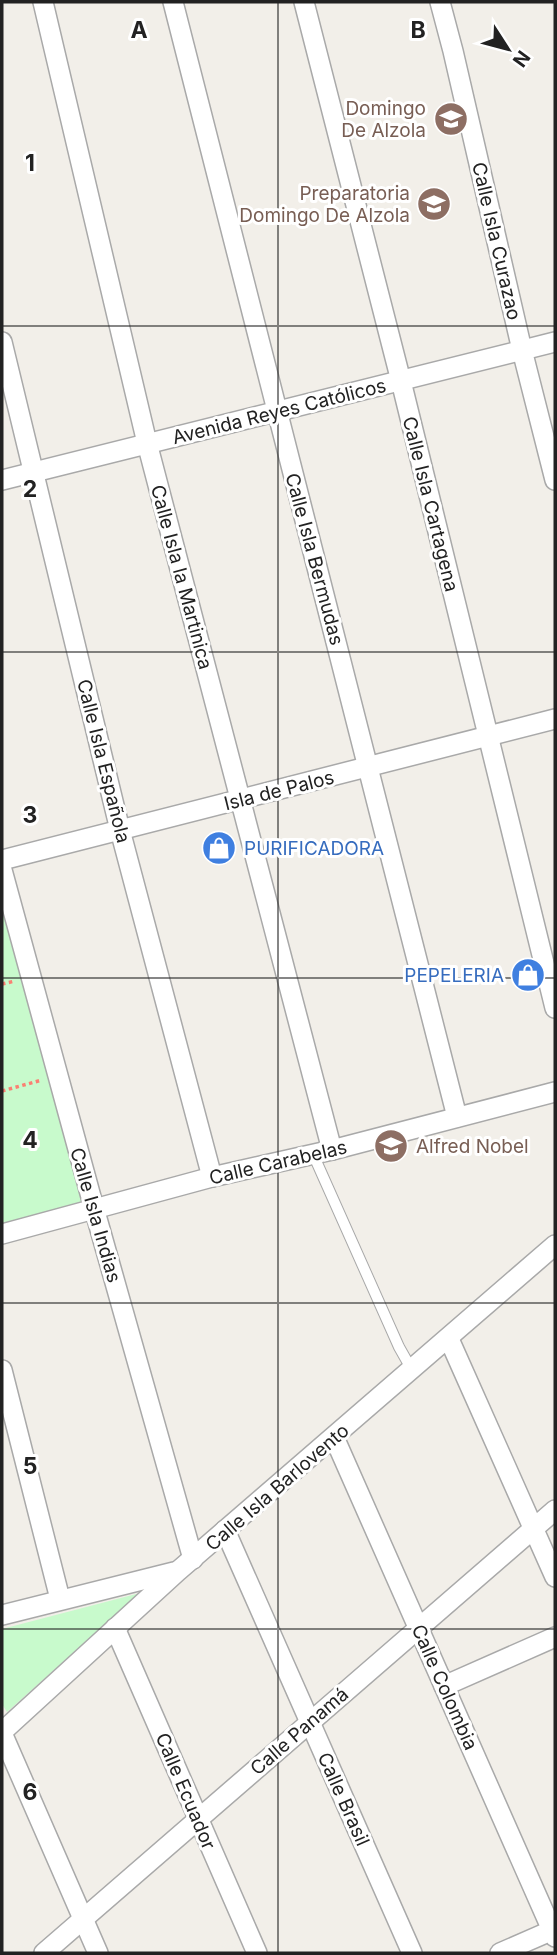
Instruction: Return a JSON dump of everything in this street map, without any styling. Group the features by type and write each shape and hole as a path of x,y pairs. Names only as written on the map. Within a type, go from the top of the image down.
{"street":[{"name":"Calle Isla la Martinica","path":"43,2 147,443 240,800 322,1152"},
{"name":"Calle Isla Bermudas","path":"173,2 457,1117"},
{"name":"Calle Isla Cartagena","path":"304,2 401,381 555,1007"},
{"name":"Calle Isla Curazao","path":"440,2 555,480"},
{"name":"Calle Isla Española","path":"2,342 120,830 212,1178"},
{"name":"Avenida Reyes Católicos","path":"2,480 555,342"},
{"name":"Isla de Palos","path":"2,860 555,719"},
{"name":"Calle Isla Indias","path":"2,870 94,1208 186,1565"},
{"name":"Calle Carabelas","path":"2,1234 94,1208 555,1092"},
{"name":"Calle Isla Barlovento","path":"2,1733 225,1530 555,1245"},
{"path":"449,1339 555,1577"},
{"path":"2,1370 60,1599"},
{"name":"Calle Colombia","path":"334,1437 554,1932"},
{"name":"Calle Panamá","path":"44,1953 555,1510"},
{"name":"Calle Brasil","path":"225,1530 412,1953"},
{"path":"2,1615 186,1565"},
{"name":"Calle Ecuador","path":"115,1628 257,1953"},
{"path":"444,1686 555,1637"},
{"path":"2,1733 98,1953"},
{"path":"500,1953 554,1932"}],"lane":[{"path":"322,1152 399,1347 412,1371"}],"path":[{"path":"2,1091 58,1076"}],"green space":[{"path":"2,904 84,1202 2,1224"},
{"path":"140,1593 7,1712 2,1704 2,1629"}],"place":[{"name":"Domingo De Alzola","path":"451,119"},
{"name":"Preparatoria Domingo De Alzola","path":"434,204"},
{"name":"PURIFICADORA","path":"219,848"},
{"name":"PEPELERIA","path":"528,975"},
{"name":"Alfred Nobel","path":"391,1146"}]}
